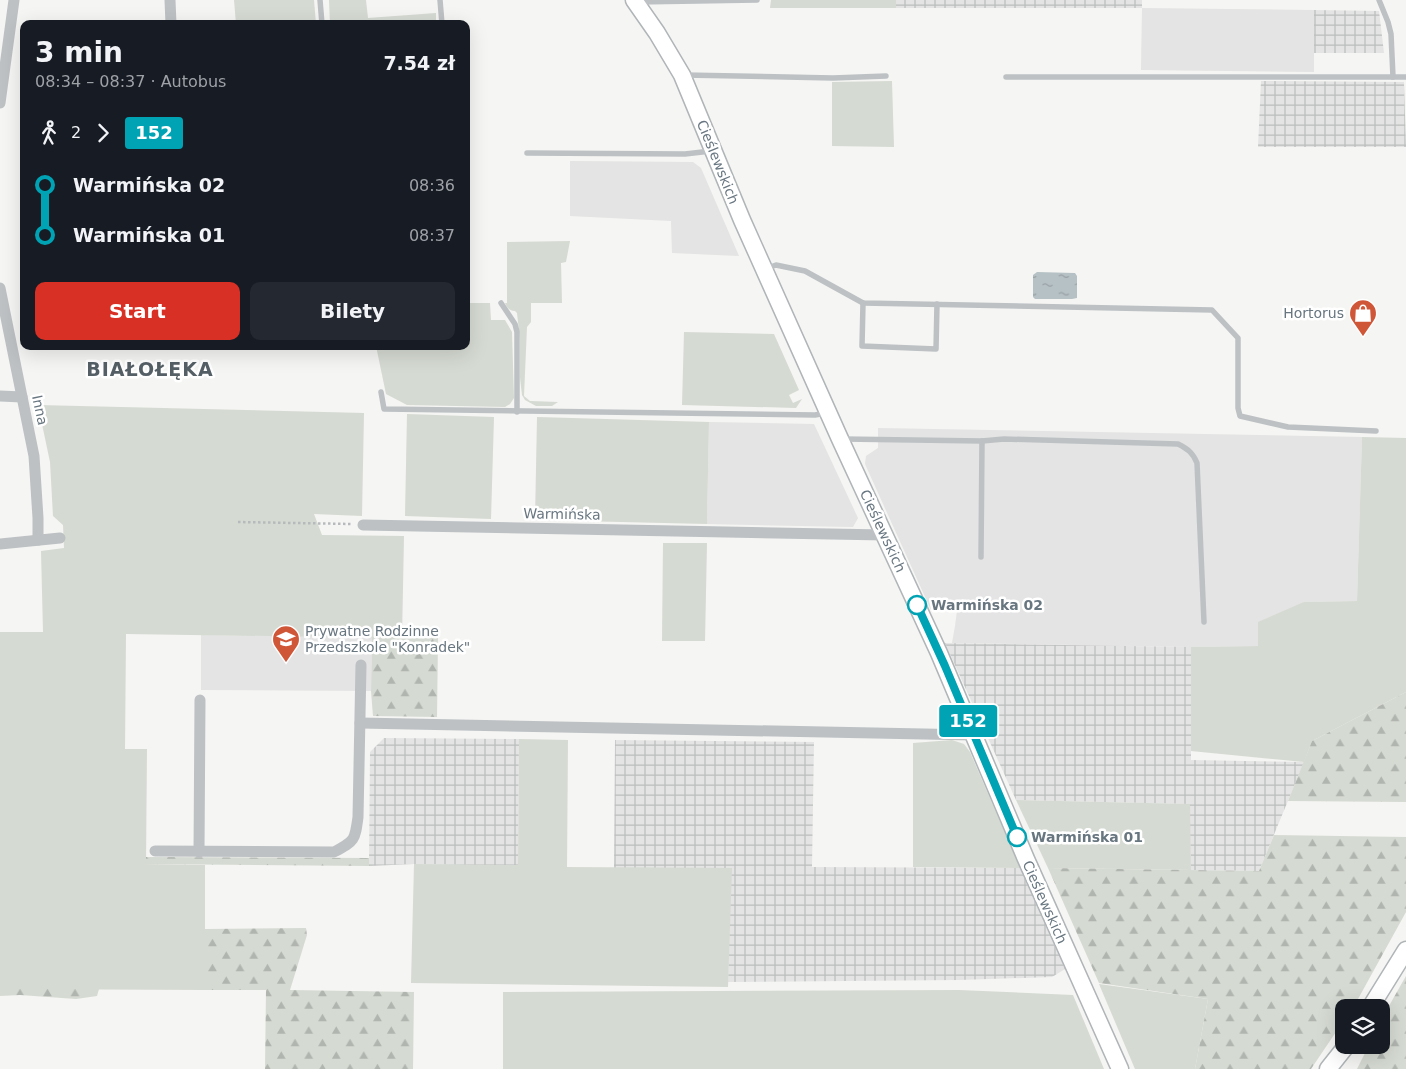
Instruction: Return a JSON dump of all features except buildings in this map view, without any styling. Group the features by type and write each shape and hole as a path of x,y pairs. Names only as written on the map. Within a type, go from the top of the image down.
{"street":[{"path":"0,103 14,0"},
{"path":"170,0 171,20"},
{"name":"Cieślewskich","path":"635,1 658,33 682,75 764,270 942,660 1026,859 1120,1069"},
{"name":"Inna","path":"0,288 34,456 38,540"},
{"path":"0,396 22,397"},
{"name":"Warmińska","path":"363,525 885,535"},
{"path":"0,544 60,538"},
{"path":"155,851 334,852 348,845 355,836 358,817 361,665"},
{"path":"199,852 200,700"},
{"path":"360,722 974,735"},
{"path":"1376,999 1406,950"},
{"path":"1328,1069 1340,1056"}],"lane":[{"path":"320,0 322,20"},
{"path":"440,0 442,20"},
{"path":"635,1 757,0"},
{"path":"1378,0 1391,34 1393,78"},
{"path":"682,75 833,78 886,76"},
{"path":"1006,76 1406,78"},
{"path":"527,153 685,154 713,150"},
{"path":"764,270 776,265 805,271 864,303 1212,310 1238,338 1238,408 1240,416 1288,427 1376,431"},
{"path":"502,303 515,324 518,412"},
{"path":"864,303 862,346 936,348 937,304"},
{"path":"381,392 384,409 815,415 828,413"},
{"path":"840,439 982,441 1004,439 1178,444 1193,453 1197,462 1204,622"},
{"path":"981,557 982,441"}],"path":[{"path":"238,522 363,525"}],"shaded area":[{"path":"896,0 1142,0 1142,8 896,8"},
{"path":"1142,8 1314,10 1314,72 1141,70"},
{"path":"1314,10 1379,11 1384,53 1314,53"},
{"path":"1261,81 1404,82 1406,147 1258,147"},
{"path":"570,161 693,162 701,168 739,256 672,253 671,221 570,216"},
{"path":"709,422 814,424 858,518 853,527 707,524"},
{"path":"878,428 1362,437 1357,601 1304,602 1258,646 1191,647 952,643 957,611 931,610 865,464 866,456 878,448"},
{"name":"Prywatne Rodzinne Przedszkole \"Konradek\"","path":"201,635 372,637 371,691 201,690"},
{"path":"945,643 1191,647 1191,760 1304,762 1259,871 1191,870 1189,804 1016,800"},
{"path":"384,738 519,739 518,866 414,864 369,866 370,752"},
{"path":"615,740 814,742 812,867 1020,868 1065,969 1052,977 959,980 728,982 731,868 614,868"}],"green space":[{"path":"234,0 314,0 316,20 236,20"},
{"path":"329,0 366,0 368,18 436,13 436,20 330,20"},
{"path":"771,0 896,0 896,8 770,8"},
{"path":"892,81 894,147 832,146 832,82"},
{"path":"570,241 566,262 561,263 562,303 531,303 531,322 527,327 524,396 530,401 558,402 552,406 536,406 525,400 522,395 517,313 509,309 505,303 507,303 507,242"},
{"path":"470,303 490,303 491,320 505,320 512,332 514,398 505,407 407,405 386,394 377,350 470,350"},
{"path":"684,332 774,334 799,390 789,395 793,403 802,399 796,408 682,405"},
{"path":"38,405 364,413 362,516 314,514 322,535 404,536 402,638 126,634 125,749 147,749 146,864 205,865 205,990 0,989 0,632 43,632 41,551 64,548 63,525 53,516 50,462"},
{"path":"407,414 494,417 491,519 405,516"},
{"path":"537,417 709,422 707,524 535,520"},
{"path":"1362,437 1406,438 1406,692 1312,741 1304,762 1191,751 1191,647 1258,646 1258,622 1304,602 1357,601"},
{"path":"663,543 707,543 705,641 662,641"},
{"path":"372,637 438,638 437,717 373,716 371,691"},
{"path":"1406,692 1406,802 1288,801 1312,741"},
{"path":"519,739 568,740 567,867 732,868 728,987 411,983 414,864 518,865"},
{"path":"952,740 964,744 970,752 1020,868 913,867 913,743"},
{"path":"1016,800 1190,804 1191,870 1048,868"},
{"path":"1274,835 1406,837 1406,912 1358,999 1335,999 1335,1033 1311,1069 1195,1069 1208,999 1099,983 1048,868 1259,871"},
{"path":"146,857 369,858 369,866 146,864"},
{"path":"306,928 307,935 290,990 414,992 413,1069 265,1069 266,990 205,990 205,929"},
{"path":"1406,976 1406,1069 1357,1069 1364,1054 1390,1054 1390,1004"},
{"path":"1099,984 1208,999 1195,1069 1135,1069"},
{"path":"0,989 99,989 97,996 76,999 20,995 0,996"},
{"path":"959,990 1073,995 1104,1069 503,1069 503,992"}],"water":[{"path":"1037,272 1075,273 1077,276 1077,298 1035,299 1033,297 1033,275"}],"bus line":[{"name":"152","path":"917,605 945,666 1017,837"}],"place":[{"name":"Hortorus","path":"1363,337"},
{"name":"Warmińska 02","path":"917,605"},
{"name":"Prywatne Rodzinne Przedszkole \"Konradek\"","path":"286,663"},
{"name":"Warmińska 01","path":"1017,837"}],"district":[{"name":"BIAŁOŁĘKA","path":"150,369"}]}
